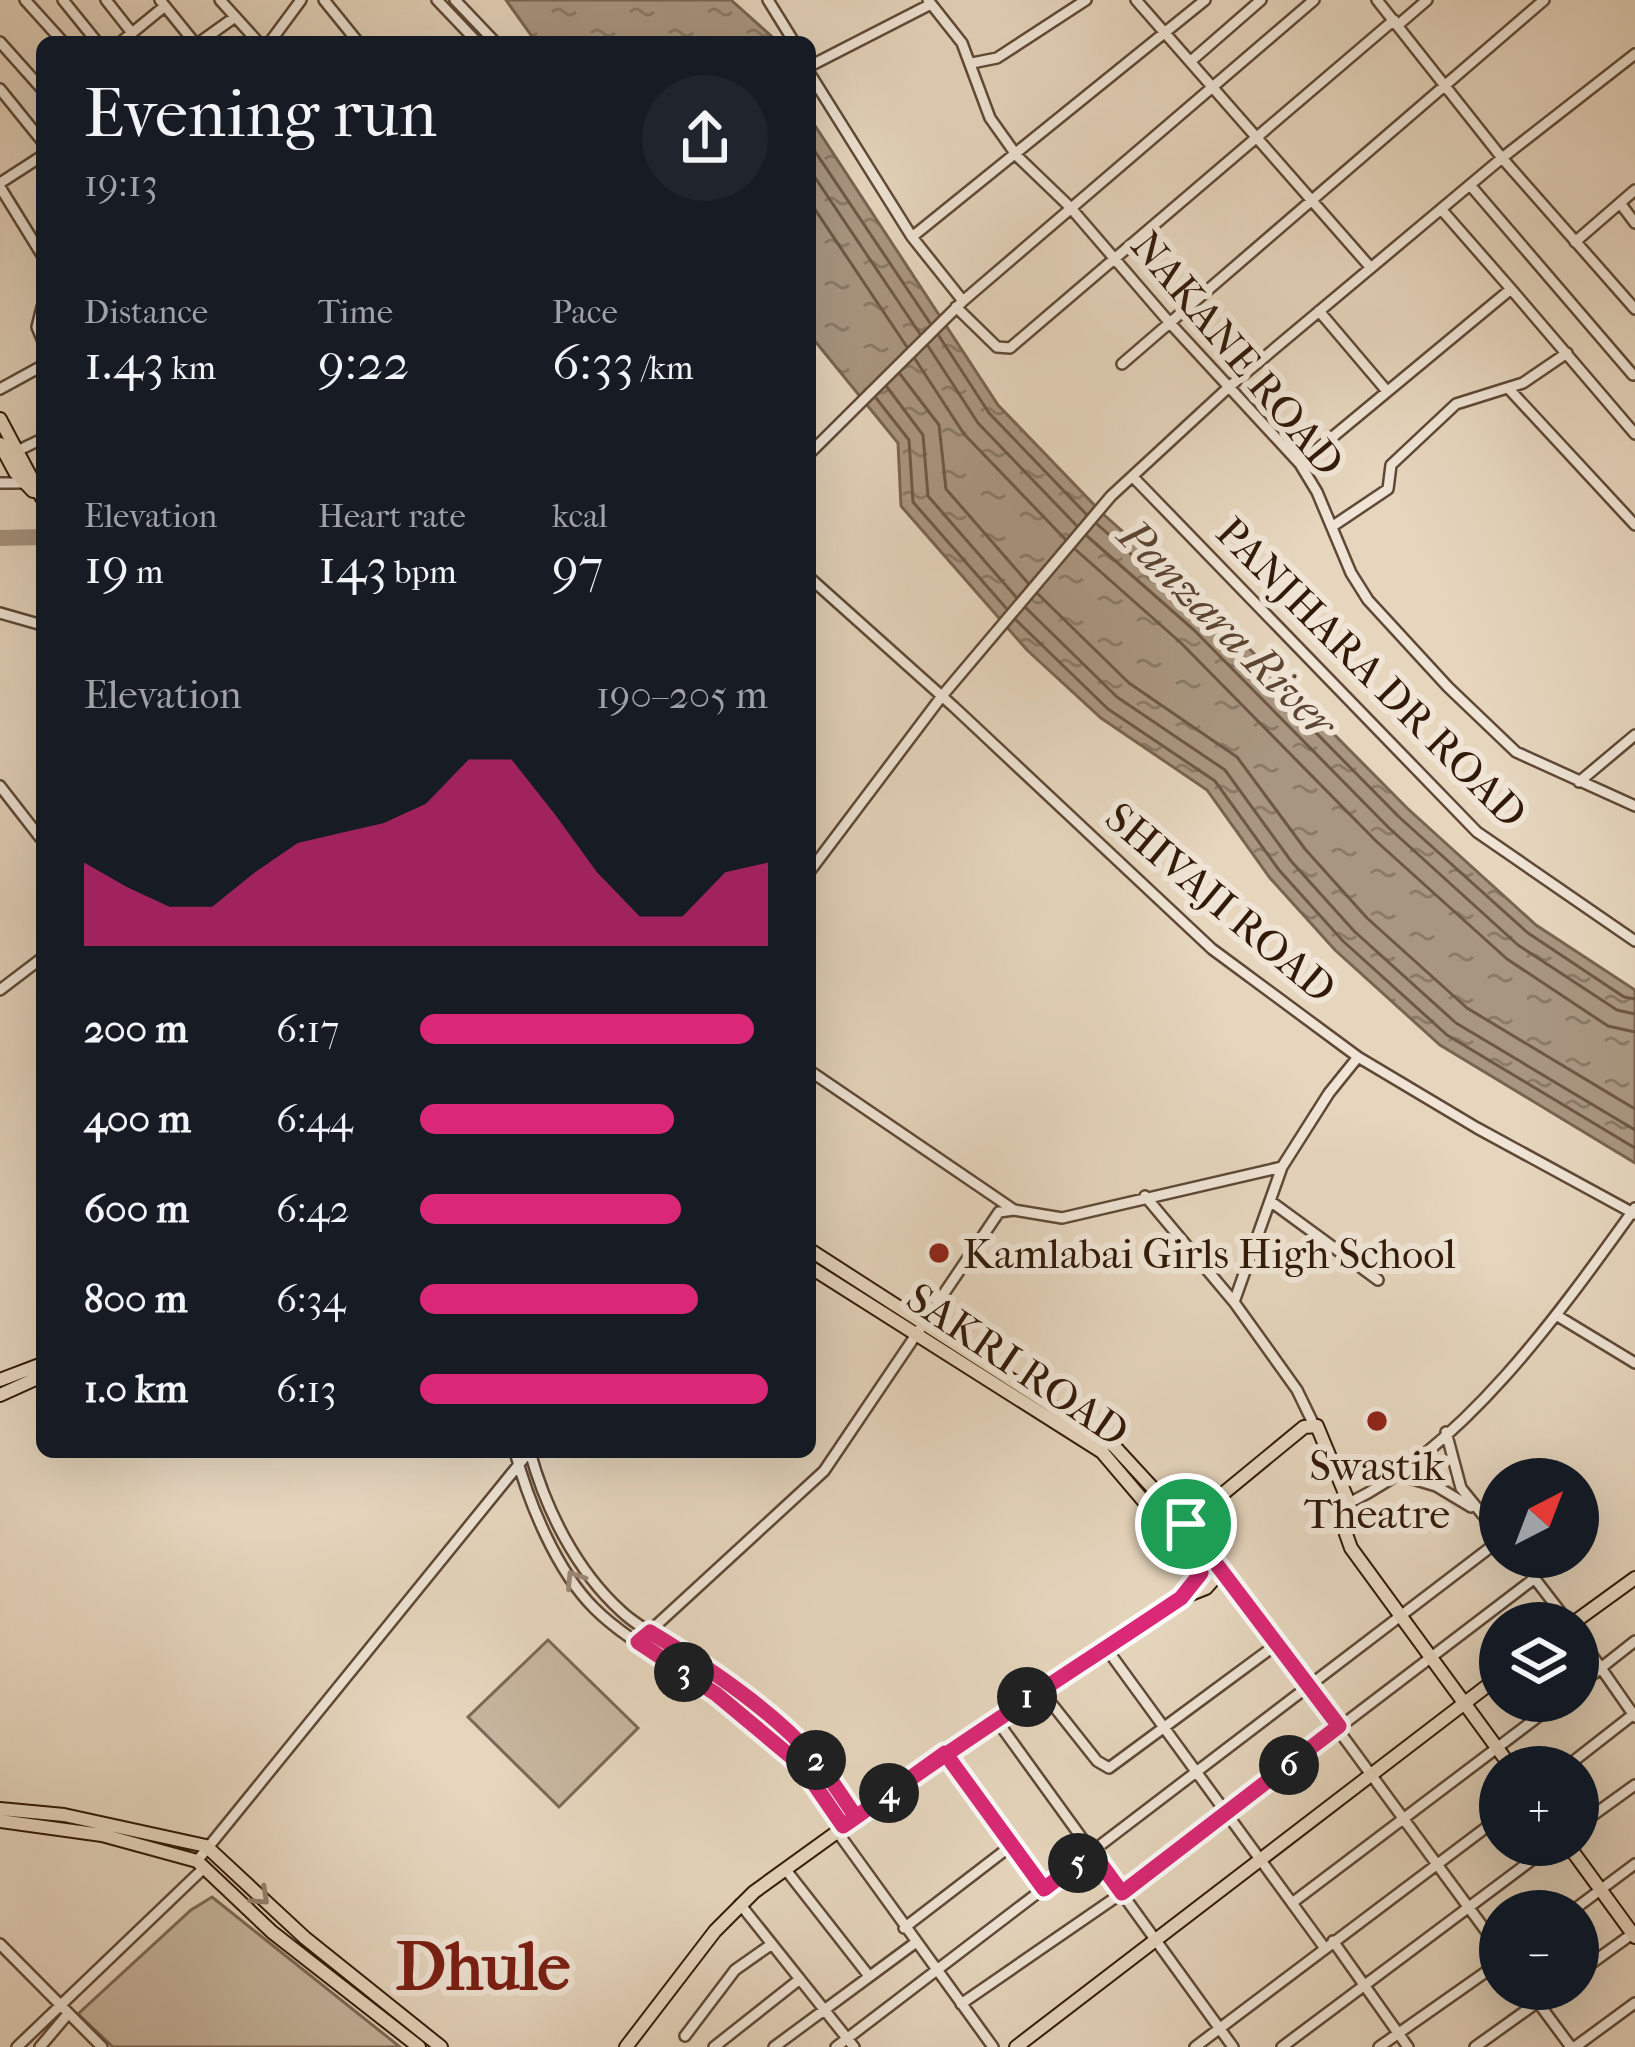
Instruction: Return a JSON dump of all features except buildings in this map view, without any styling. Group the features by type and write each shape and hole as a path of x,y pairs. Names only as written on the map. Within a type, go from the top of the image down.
{"main road":[{"path":"0,418 30,483"},
{"path":"0,444 36,491"},
{"path":"626,2047 740,1904 995,1718 1214,1579 1211,1557 1114,1446 920,1328 816,1254"},
{"name":"SAKRI ROAD","path":"816,1270 920,1328 1102,1453 1174,1534"},
{"path":"0,1380 36,1366"},
{"path":"0,1395 36,1379"},
{"path":"1181,1598 1201,1573 1174,1534 1313,1424 1349,1503 1346,1534 1351,1548 1497,1746"},
{"path":"1599,1603 1635,1578"},
{"path":"1016,2047 1479,1691"},
{"path":"0,1809 64,1815 206,1846 305,1938 441,2047"},
{"path":"0,1821 102,1835 201,1864 272,1932 419,2047"},
{"path":"1583,1866 1634,1934"}],"street":[{"path":"25,0 58,36"},
{"path":"63,0 93,36"},
{"path":"106,0 132,32"},
{"path":"220,0 252,36"},
{"path":"274,36 301,0"},
{"path":"324,0 353,36"},
{"path":"437,0 471,36"},
{"path":"455,0 489,36"},
{"path":"973,63 997,58 1086,0"},
{"path":"1136,0 1371,268"},
{"path":"912,237 1205,0"},
{"path":"1190,61 1261,0"},
{"path":"816,447 955,308 1314,0"},
{"path":"1378,0 1502,158 1634,306"},
{"path":"816,80 955,308 1005,350 1427,0"},
{"path":"1122,364 1544,0"},
{"path":"771,1 791,36"},
{"path":"816,67 930,2"},
{"name":"NAKANE ROAD","path":"930,2 962,43 990,118 1017,156 1070,207 1300,464 1333,526 1351,573 1369,600 1448,687 1516,752 1635,806"},
{"path":"128,36 163,3 192,36"},
{"path":"206,36 235,17"},
{"path":"0,42 36,82"},
{"path":"816,863 951,684 1111,496 1230,386 1502,158 1631,57 1635,72"},
{"path":"0,89 36,134"},
{"path":"36,160 0,185 36,245"},
{"path":"1470,184 1633,375"},
{"path":"1575,242 1635,190"},
{"path":"1620,203 1635,223"},
{"path":"1441,209 1635,434"},
{"path":"1300,464 1511,289"},
{"path":"1319,310 1387,390"},
{"path":"1333,526 1388,489 1391,465 1456,404 1509,389 1567,352"},
{"path":"0,388 36,369"},
{"path":"1509,389 1635,525"},
{"path":"17,451 36,442"},
{"name":"PANJHARA DR ROAD","path":"1133,477 1477,832 1635,941"},
{"path":"0,483 30,483"},
{"name":"SHIVAJI ROAD","path":"816,583 1194,934 1358,1057 1477,1128 1634,1212"},
{"path":"0,613 36,623"},
{"path":"1579,782 1635,735"},
{"path":"0,785 36,832"},
{"path":"0,990 36,963"},
{"path":"1234,1302 1282,1166 1358,1057"},
{"path":"816,1075 1014,1210 1062,1218 1282,1166"},
{"path":"1145,1196 1234,1302 1297,1390 1313,1424"},
{"path":"1270,1201 1378,1280"},
{"path":"638,1642 824,1471 996,1215 1014,1210"},
{"path":"1349,1503 1396,1474 1497,1386 1634,1212"},
{"path":"1556,1315 1635,1363"},
{"path":"1445,1432 1453,1468 1479,1514"},
{"path":"517,1458 543,1523 579,1590 596,1610 716,1694 801,1765 845,1824"},
{"path":"17,2047 63,2011 201,1864 206,1846 228,1826 525,1458"},
{"path":"532,1458 546,1500 587,1574 626,1616 693,1658 801,1744 904,1928 992,2047"},
{"path":"1396,1474 1436,1486 1476,1510"},
{"path":"836,2047 850,2042 1479,1555"},
{"path":"1211,1557 1479,1921"},
{"path":"961,2004 1122,1893 1535,1578 1554,1602"},
{"path":"1599,1669 1635,1641"},
{"path":"1040,1689 1105,1768 1114,1766 1277,1643"},
{"path":"1106,1648 1292,1903 1364,1985 1408,2047"},
{"path":"1593,1746 1634,1715 1599,1663"},
{"path":"995,1718 1233,2047"},
{"path":"1501,1746 1532,1722"},
{"path":"945,1753 1044,1889"},
{"path":"1292,1903 1479,1762"},
{"path":"1599,1811 1635,1785"},
{"path":"1195,2047 1479,1832"},
{"path":"904,1928 1012,1845"},
{"path":"1601,1891 1635,1864"},
{"path":"1282,2047 1524,1866"},
{"path":"786,1870 869,1976"},
{"path":"740,1904 850,2042"},
{"path":"1599,1958 1634,1934"},
{"path":"774,2047 915,1943"},
{"path":"0,1944 102,2047"},
{"path":"685,2036 734,1970 772,1944"},
{"path":"1379,2047 1479,1977"},
{"path":"714,2047 800,1979"},
{"path":"1544,2010 1573,2047 1635,2003"},
{"path":"1475,2047 1527,2010"},
{"path":"40,2047 63,2011"}],"shaded area":[{"path":"548,1640 638,1728 559,1807 468,1717"},
{"path":"212,1897 400,2047 113,2047 78,2014 191,1910"}],"water":[{"path":"506,0 731,0 771,36 532,36"},
{"name":"Panzara River","path":"816,127 998,405 1102,513 1212,611 1407,808 1536,925 1635,990 1635,1163 1440,1045 1335,950 1270,878 1207,790 1101,718 1027,650 901,506 898,443 816,342"}],"waterway":[{"path":"0,538 36,537"}],"place":[{"name":"Kamlabai Girls High School","path":"939,1253"},
{"name":"Swastik Theatre","path":"1377,1421"}],"district":[{"name":"Dhule","path":"483,1966"}],"route":[{"path":"1186,1524 1174,1534 1201,1573 1181,1598 995,1718 945,1753 856,1817 816,1760 752,1704 650,1632 638,1642 716,1694 801,1765 843,1826 856,1817 945,1753 1044,1889 1092,1852 1122,1893 1339,1726 1186,1524"}]}
